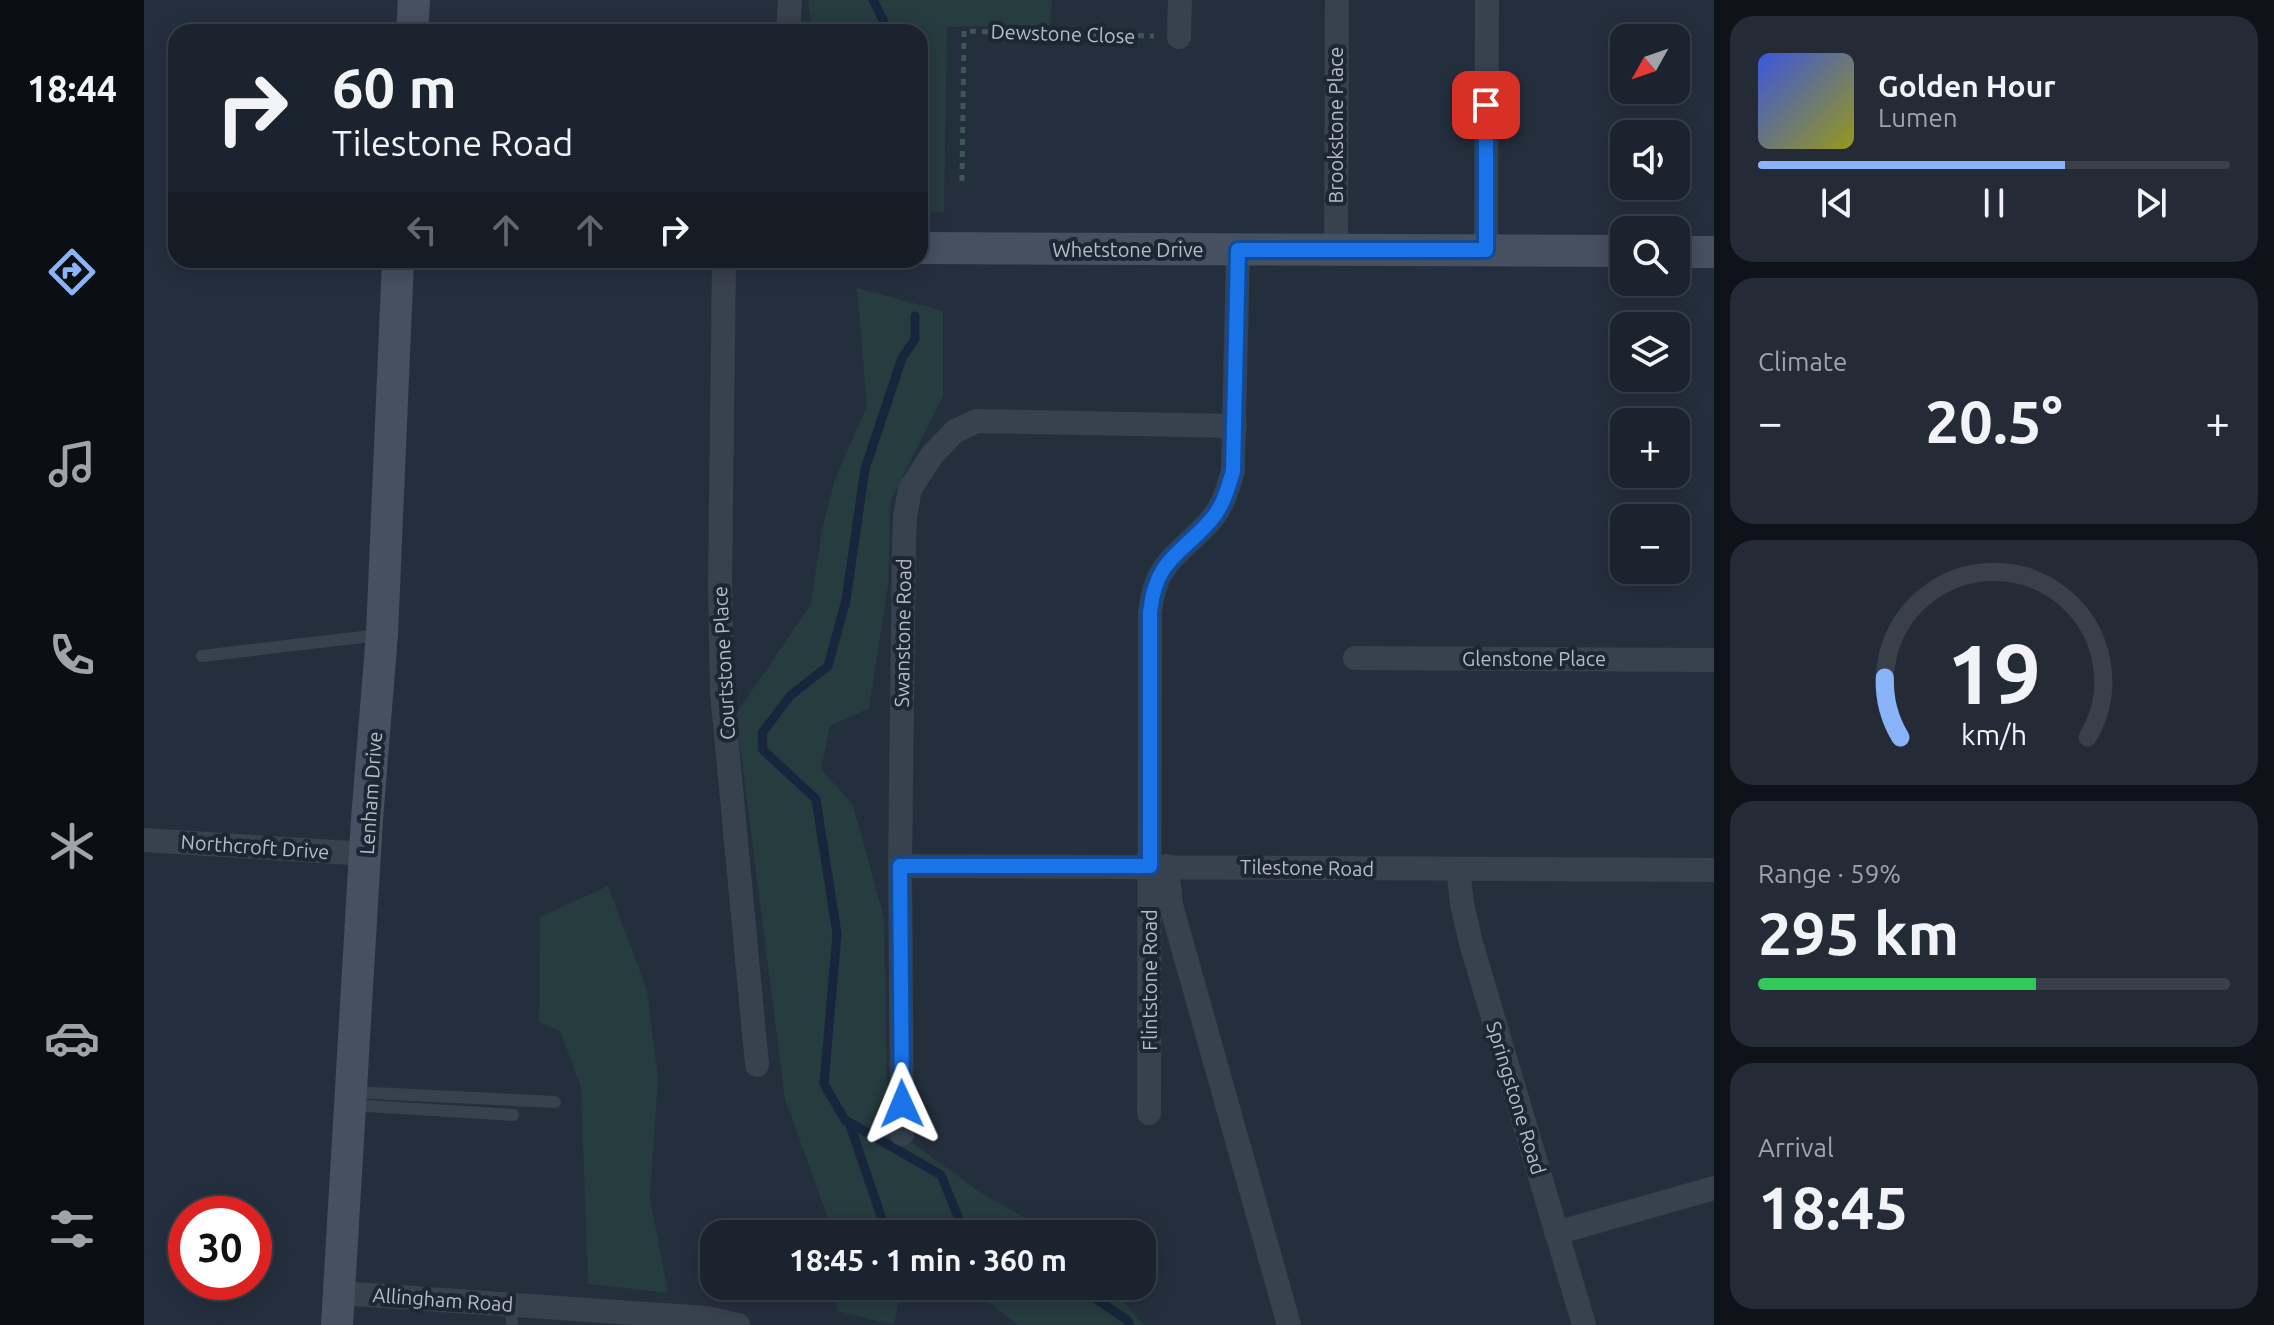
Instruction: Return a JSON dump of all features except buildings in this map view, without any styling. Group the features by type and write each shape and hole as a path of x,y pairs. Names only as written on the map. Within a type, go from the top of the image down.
{"street":[{"path":"412,24 414,0"},
{"path":"788,24 790,0"},
{"path":"1179,37 1180,0"},
{"name":"Brookstone Place","path":"1336,250 1337,0"},
{"path":"1486,250 1487,0"},
{"name":"Whetstone Drive","path":"928,248 1610,251"},
{"name":"Flintstone Road","path":"1149,1113 1158,866 1150,612 1152,589 1173,555 1211,520 1225,498 1233,471 1238,250"},
{"path":"1690,252 1714,252"},
{"name":"Lenham Drive","path":"337,1325 367,819 382,634 398,268"},
{"name":"Courtstone Place","path":"724,268 720,584 722,692 757,1065"},
{"name":"Swanstone Road","path":"902,1134 900,866 905,516 910,489 932,455 955,431 977,421 1235,426"},
{"name":"Glenstone Place","path":"1355,658 1714,660"},
{"name":"Northcroft Drive","path":"144,840 367,854"},
{"name":"Tilestone Road","path":"900,866 1714,870"},
{"name":"Flintstone Road","path":"1158,866 1289,1325"},
{"name":"Springstone Road","path":"1458,869 1471,943 1584,1325"},
{"path":"1556,1233 1714,1188"},
{"name":"Allingham Road","path":"339,1293 511,1315 707,1318 738,1325"}],"lane":[{"path":"202,656 382,634"},
{"path":"351,1099 555,1102"},
{"path":"351,1099 513,1115"}],"path":[{"name":"Dewstone Close","path":"962,181 964,31 1179,37"}],"green space":[{"path":"808,0 1052,0 1050,25 947,27 944,212 928,211 928,24 811,24"},
{"path":"857,288 943,311 943,396 891,500 888,585 869,708 830,726 821,769 853,805 884,918 891,1127 978,1191 1029,1220 829,1220 785,1099 736,714 811,604 822,529 835,479 867,406"},
{"path":"608,886 647,990 658,1078 650,1198 668,1293 588,1284 581,1087 560,1031 539,1022 540,917"},
{"path":"836,1300 898,1300 894,1325 837,1311"},
{"path":"986,1300 1122,1300 1144,1325 1018,1325"}],"waterway":[{"path":"873,0 885,24"},
{"path":"915,316 915,339 902,358 865,469 846,600 828,666 790,696 762,733 763,750 816,799 837,934 824,1084 845,1120 941,1175 959,1220"},
{"path":"849,1122 882,1220"},
{"path":"1098,1300 1130,1325"}],"route":[{"path":"902,1104 900,866 1150,866 1152,589 1173,555 1211,520 1225,498 1233,471 1238,250 1486,250 1486,105"}]}
